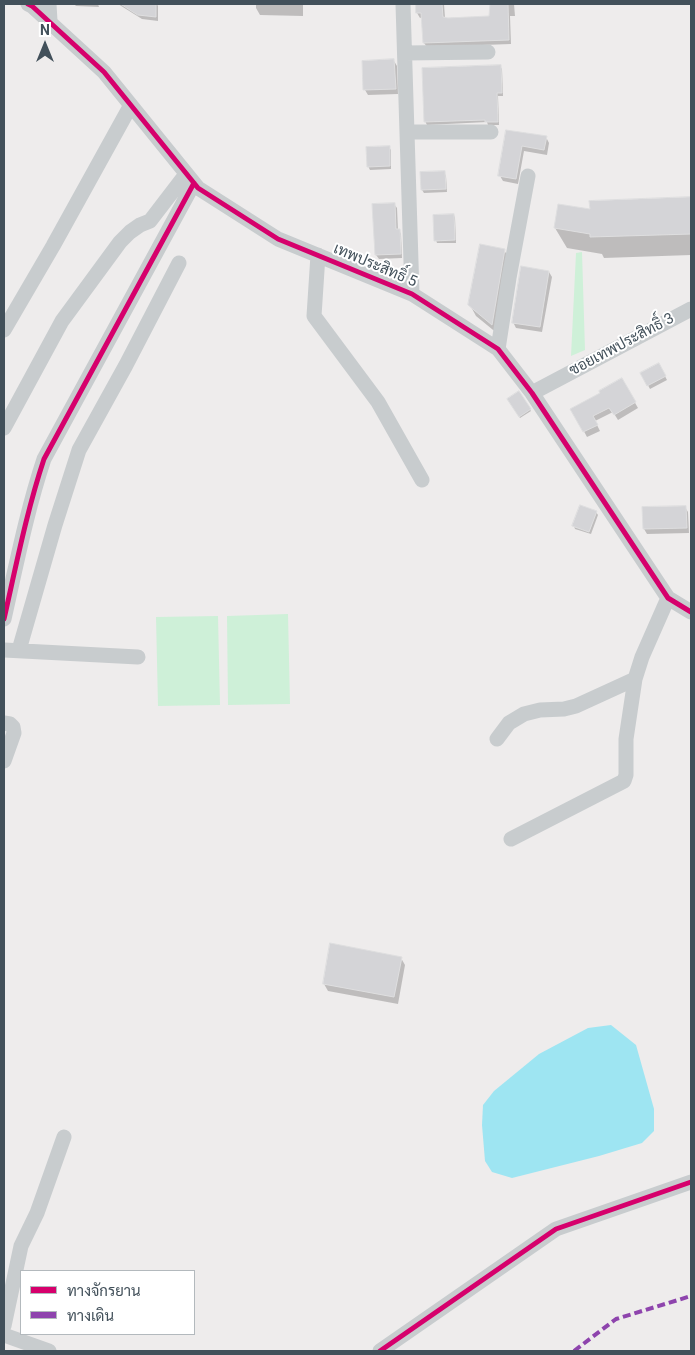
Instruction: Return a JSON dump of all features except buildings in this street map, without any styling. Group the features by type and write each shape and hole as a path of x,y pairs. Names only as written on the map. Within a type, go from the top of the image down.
{"street":[{"name":"เทพประสิทธิ์ 5","path":"28,4 104,72 198,188 278,239 412,294 498,349 532,393 668,598 691,612"},
{"path":"49,4 50,22"},
{"path":"403,4 412,294"},
{"path":"405,53 488,52"},
{"path":"4,330 131,105"},
{"path":"408,132 491,132"},
{"path":"498,349 528,176"},
{"path":"4,428 62,322 120,242 140,225 150,221 190,178"},
{"path":"4,619 44,459 190,178"},
{"path":"318,255 315,318 378,402 422,480"},
{"path":"138,656 11,650 79,450 126,366 178,263"},
{"name":"ซอยเทพประสิทธิ์ 3","path":"532,393 691,309"},
{"path":"511,839 624,781 626,776 626,739 635,679 642,657 668,598"},
{"path":"497,739 509,723 524,714 540,710 564,709 576,706 635,679"},
{"path":"4,724 10,724 13,727 14,733 4,761"},
{"path":"4,1326 21,1246 37,1214 64,1137"},
{"path":"380,1351 556,1228 691,1182"},
{"path":"4,1335 49,1351"}],"green space":[{"path":"582,252 585,350 571,356 576,253"},
{"path":"288,614 290,704 228,705 227,616"},
{"path":"218,616 220,705 158,706 156,617"}],"water":[{"path":"611,1025 636,1045 654,1109 654,1131 642,1143 599,1156 512,1178 492,1172 485,1161 482,1125 483,1105 494,1091 539,1054 588,1028"}],"marked path":[{"path":"574,1351 616,1319 691,1296"}],"cycle path":[{"path":"28,4 104,72 198,188 278,239 412,294 498,349 532,393 668,598 691,612"},
{"path":"4,619 27,518 44,459 194,183"},
{"path":"380,1351 556,1229 691,1182"}]}
